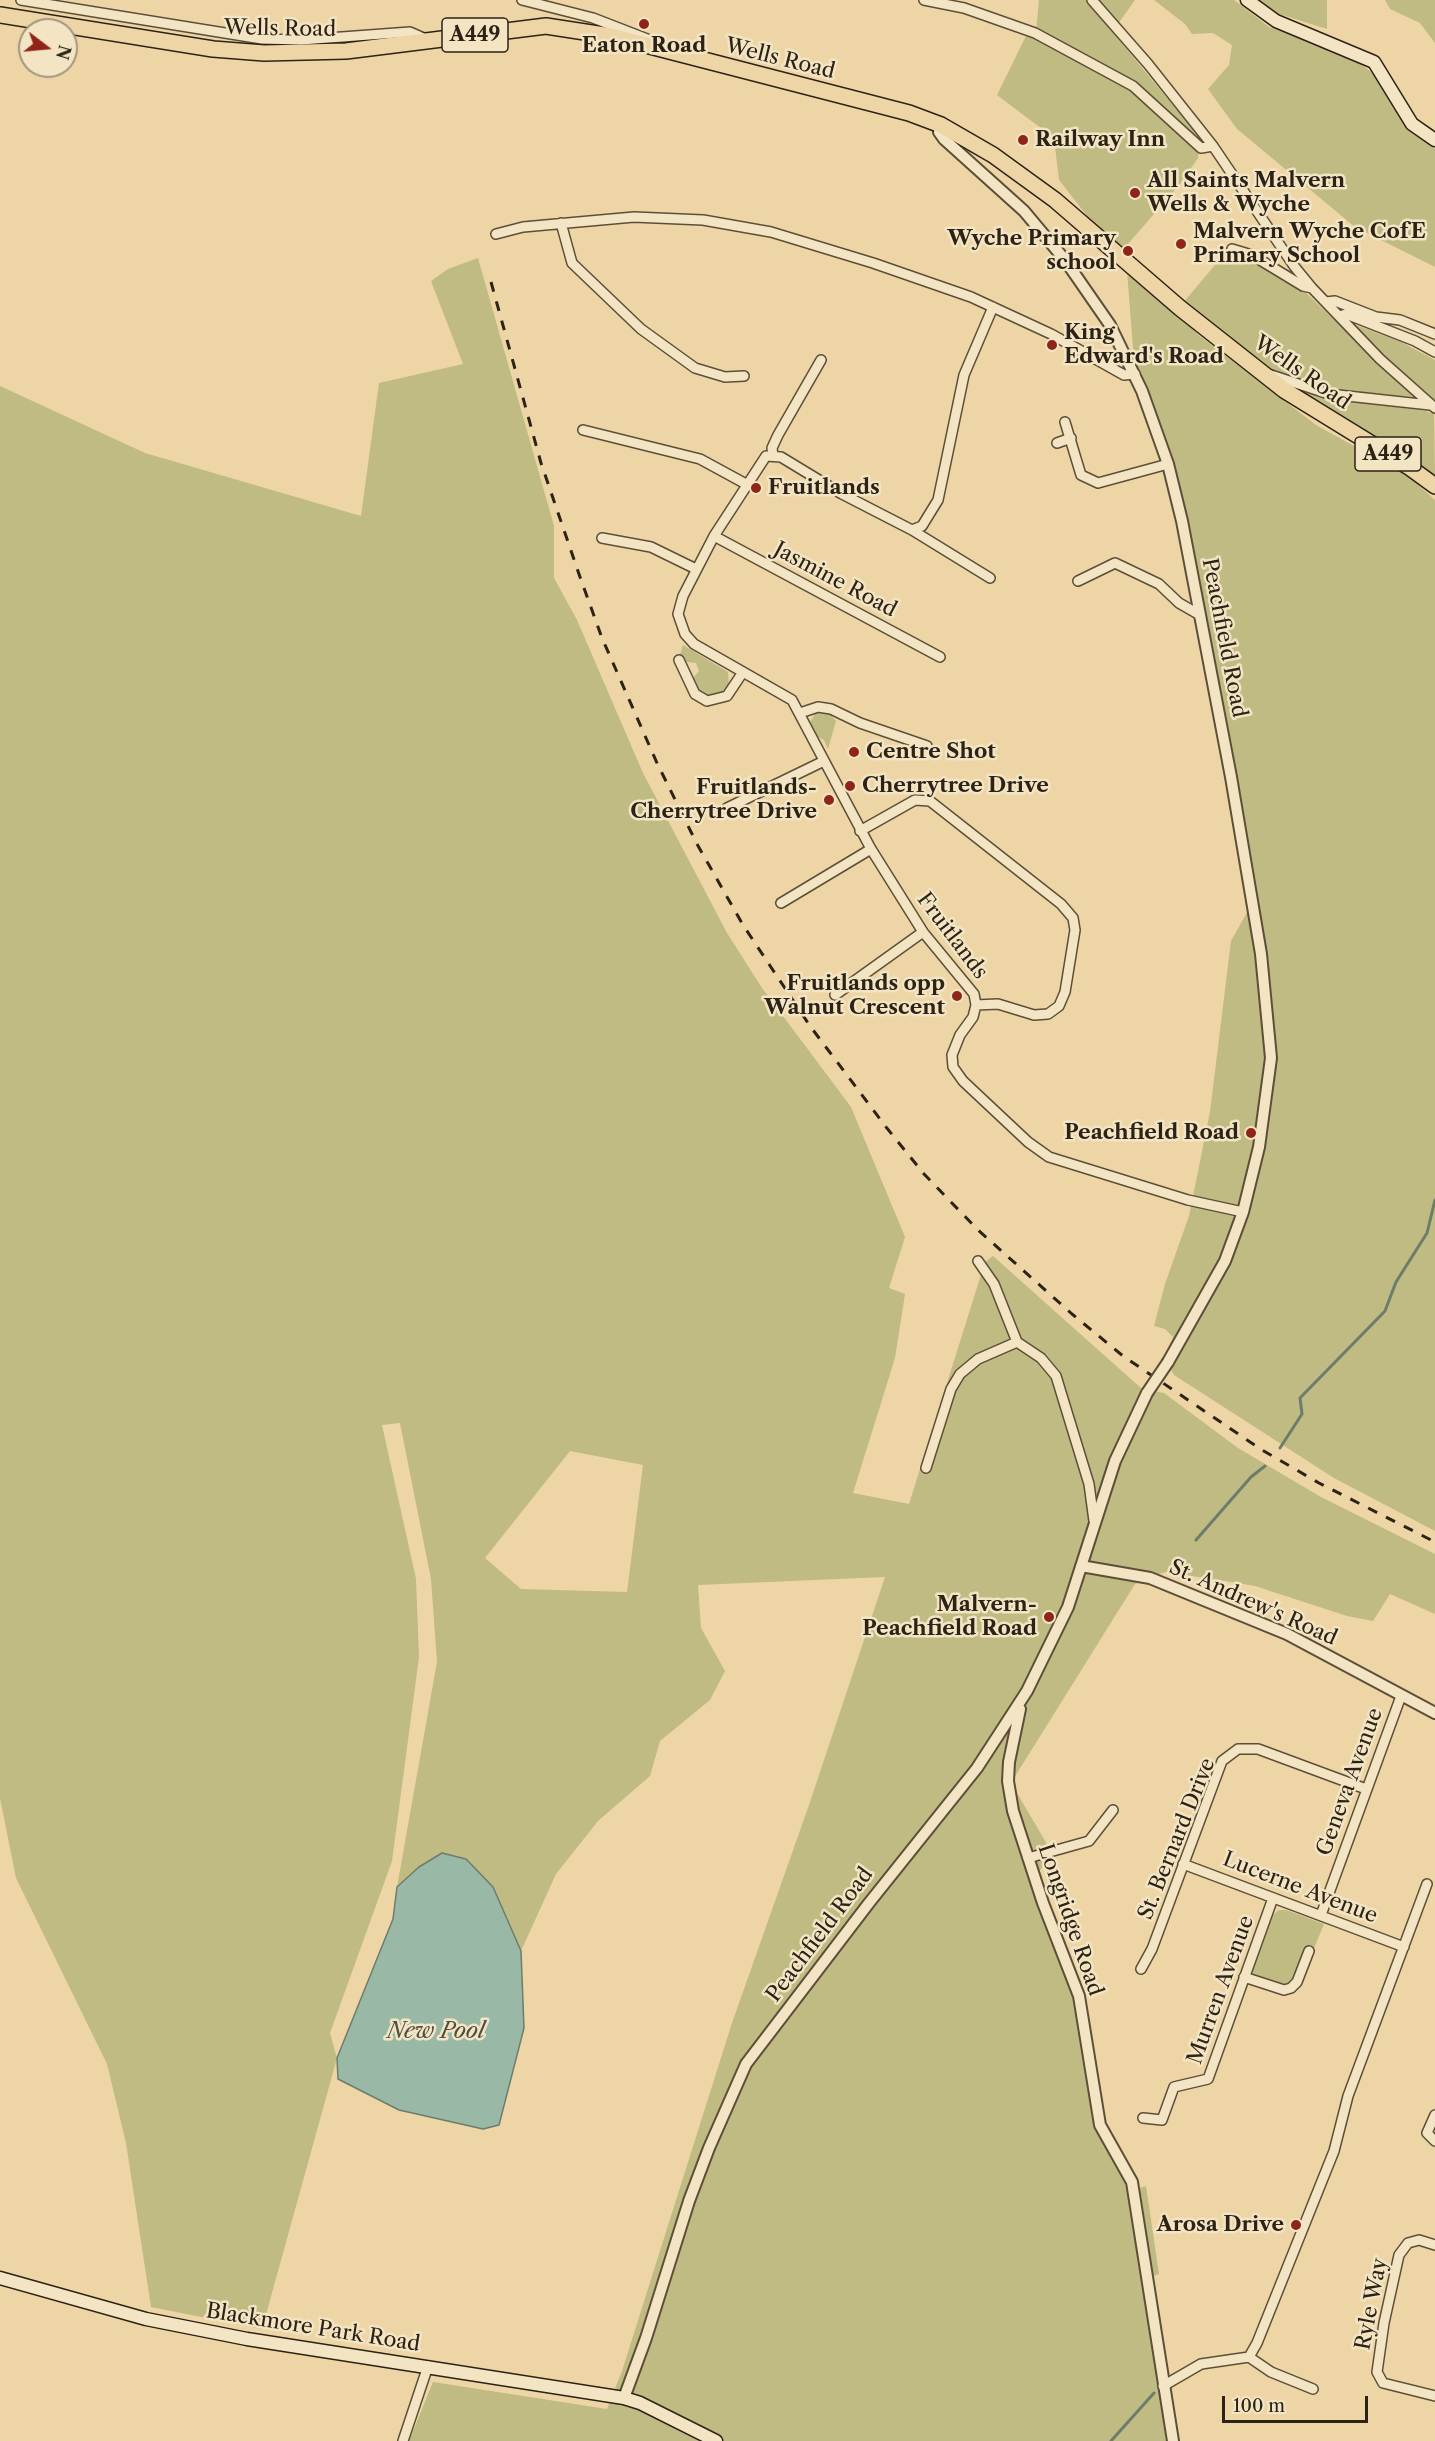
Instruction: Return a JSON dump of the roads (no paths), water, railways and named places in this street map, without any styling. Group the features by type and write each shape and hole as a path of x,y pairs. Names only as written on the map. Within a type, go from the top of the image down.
{"highway":[{"name":"Wells Road","path":"0,15 213,49 264,53 346,51 546,26 611,36 877,105 940,125 993,155 1044,191 1180,308 1284,390 1410,467 1435,486"}],"main road":[{"path":"1247,0 1276,21 1336,44 1374,62 1412,124 1435,140"},
{"name":"Blackmore Park Road","path":"0,2278 146,2319 257,2340 624,2398 716,2441"}],"street":[{"path":"21,0 262,39 301,40 411,32 428,40"},
{"path":"522,0 593,18 654,40 663,50"},
{"path":"924,0 964,8 1035,33 1133,86 1200,147 1213,146"},
{"path":"1092,0 1148,64 1213,146 1294,266 1312,288 1433,407"},
{"name":"Peachfield Road","path":"624,2398 646,2337 689,2200 746,2064 976,1768 1044,1661 1068,1607 1115,1461 1147,1393 1168,1362 1225,1261 1244,1212 1259,1147 1271,1058 1253,902 1200,615 1168,464 1135,374 1110,325 1065,260 1024,211 944,139 939,132 940,125"},
{"path":"495,234 506,229 634,217 703,220 771,232 873,263 993,307 1051,334 1124,375 1135,374"},
{"path":"561,224 572,263 640,329 695,368 725,377 744,376"},
{"path":"1232,249 1252,255 1303,286 1312,288"},
{"path":"1326,302 1335,302 1376,317 1400,320 1435,334"},
{"path":"912,530 922,526 938,500 964,375 993,307"},
{"path":"1339,316 1346,314 1415,341 1435,352"},
{"path":"821,360 778,435 772,448 773,456 781,457 842,494 912,530 990,578"},
{"path":"1260,371 1329,394 1433,407"},
{"path":"1065,422 1081,475 1098,483 1168,464"},
{"path":"583,430 700,459 747,484"},
{"path":"1058,443 1071,438"},
{"name":"Fruitlands","path":"773,456 766,456 714,536 696,569 678,614 685,634 694,644 792,700 871,849 923,932 974,994 976,1005 973,1017 960,1035 952,1055 953,1067 963,1081 1007,1123 1049,1157 1188,1200 1244,1212"},
{"path":"1071,481 1081,475"},
{"name":"Jasmine Road","path":"714,536 940,657"},
{"path":"602,538 651,547 696,569"},
{"path":"1078,581 1115,563 1147,577 1187,608 1200,615"},
{"path":"680,660 689,670 695,694 708,701 727,696 743,672"},
{"path":"800,714 818,707 831,709 860,723 927,746"},
{"path":"726,808 824,761"},
{"path":"860,831 915,800 930,801 1060,904 1073,918 1075,930 1065,992 1059,1006 1048,1014 1034,1015 998,1004 976,1005"},
{"path":"781,903 871,849"},
{"path":"836,995 923,932"},
{"path":"926,1468 951,1389 960,1374 978,1359 1017,1342 994,1284 978,1261"},
{"name":"Peachfield Road","path":"1017,1342 1041,1358 1056,1376 1089,1484 1094,1521"},
{"name":"St. Andrew's Road","path":"1081,1566 1136,1575 1287,1634 1435,1713"},
{"name":"Longridge Road","path":"1027,1691 1014,1731 1008,1781 1028,1858 1079,1996 1100,2125 1132,2182 1173,2441"},
{"name":"Geneva Avenue","path":"1321,1915 1401,1696"},
{"name":"St. Bernard Drive","path":"1141,1969 1152,1949 1222,1761 1238,1749 1258,1749 1366,1788"},
{"path":"1028,1858 1089,1840 1113,1810"},
{"name":"Lucerne Avenue","path":"1183,1864 1404,1947"},
{"path":"1249,2357 1334,2151 1348,2096 1427,1884"},
{"name":"Murren Avenue","path":"1143,2118 1162,2120 1174,2087 1208,2079 1274,1898"},
{"path":"1244,1977 1284,1990 1291,1988 1297,1982 1309,1951"},
{"path":"1435,2115 1427,2133 1435,2141"},
{"name":"Ryle Way","path":"1435,2245 1419,2240 1408,2243 1399,2254 1377,2372 1383,2383 1435,2396"},
{"path":"1163,2386 1201,2364 1249,2357 1271,2372 1313,2389"},
{"path":"403,2441 428,2366"}],"water":[{"name":"New Pool","path":"442,1853 466,1859 493,1887 521,1951 524,2028 499,2125 483,2129 399,2110 338,2079 337,2058 393,1919 397,1887 419,1867"}],"waterway":[{"path":"1280,1448 1302,1414 1300,1398 1385,1311 1396,1282 1427,1233 1435,1200"},
{"path":"1196,1540 1251,1477 1265,1466"},
{"path":"1111,2441 1154,2393"}],"railway":[{"path":"491,282 541,463 602,638 657,763 697,844 743,925 810,1026 924,1174 978,1230 1072,1314 1123,1356 1262,1450 1319,1483 1435,1542"}],"place":[{"name":"Eaton Road","path":"644,24"},
{"name":"Railway Inn","path":"1023,140"},
{"name":"All Saints Malvern Wells & Wyche","path":"1135,193"},
{"name":"Malvern Wyche CofE Primary School","path":"1181,244"},
{"name":"Wyche Primary school","path":"1128,251"},
{"name":"King Edward's Road","path":"1052,345"},
{"name":"Fruitlands","path":"756,488"},
{"name":"Centre Shot","path":"854,752"},
{"name":"Cherrytree Drive","path":"850,786"},
{"name":"Fruitlands- Cherrytree Drive","path":"829,800"},
{"name":"Fruitlands opp Walnut Crescent","path":"957,996"},
{"name":"Peachfield Road","path":"1251,1133"},
{"name":"Malvern- Peachfield Road","path":"1049,1617"},
{"name":"Arosa Drive","path":"1296,2225"}]}
